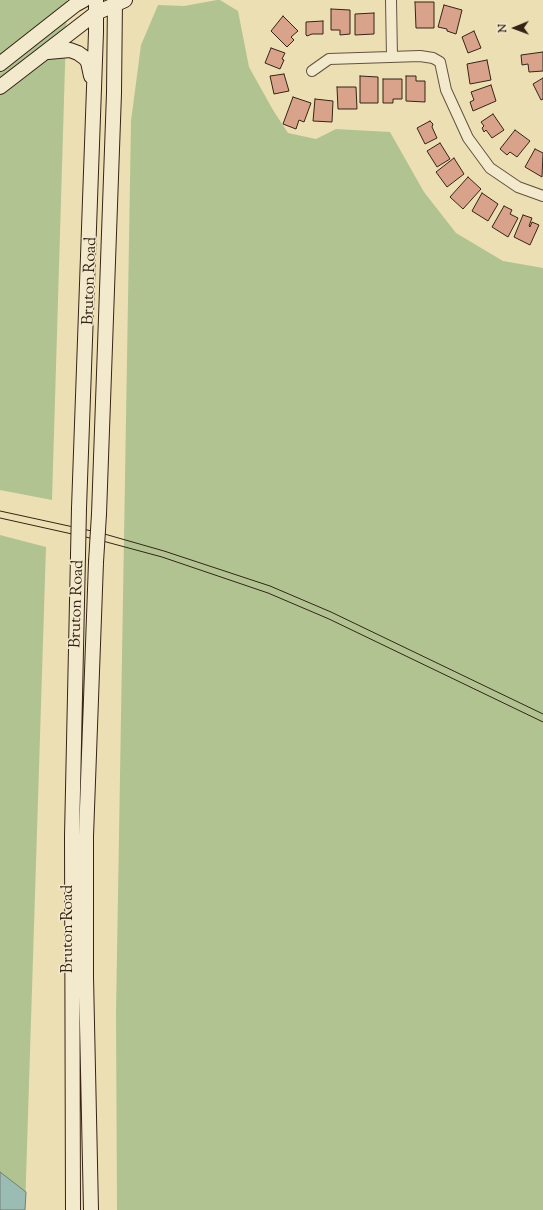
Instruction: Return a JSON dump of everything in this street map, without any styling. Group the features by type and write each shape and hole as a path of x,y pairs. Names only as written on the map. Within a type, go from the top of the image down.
{"main road":[{"path":"0,64 75,5 84,0"},
{"path":"0,87 47,52 96,7 119,1"},
{"name":"Bruton Road","path":"73,1210 79,978 99,514 114,93 119,1"},
{"name":"Bruton Road","path":"91,1210 72,836 79,508 96,7"},
{"path":"47,52 70,50 82,55 88,62 93,88"}],"street":[{"path":"391,0 392,57"},
{"path":"312,71 329,59 420,56 433,58 440,62 446,90 453,109 468,138 490,168 518,187 543,196"}],"green space":[{"path":"0,0 67,0 52,500 0,490"},
{"path":"220,0 238,11 249,67 273,110 288,133 316,139 336,129 390,132 424,192 456,233 503,261 543,268 543,1210 117,1210 116,1013 131,121 141,45 158,5 184,6"},
{"path":"0,535 46,547 25,1210 0,1210"}],"water":[{"path":"0,1172 26,1192 25,1210 0,1210"}],"building":[{"path":"415,2 434,2 434,28 416,28"},
{"path":"444,5 462,10 456,34 447,31 447,29 438,27"},
{"path":"331,9 350,10 350,34 340,35 340,30 331,30"},
{"path":"374,13 374,34 355,35 355,14"},
{"path":"283,16 298,31 291,37 294,40 287,47 271,31"},
{"path":"323,21 323,34 306,35 306,22"},
{"path":"474,31 481,48 468,53 462,37"},
{"path":"271,48 285,53 280,69 265,63"},
{"path":"543,52 543,71 529,72 528,64 522,65 521,55"},
{"path":"487,60 491,80 470,84 467,64"},
{"path":"284,74 289,91 274,94 270,76"},
{"path":"360,76 378,77 378,103 360,103"},
{"path":"406,76 416,76 416,81 425,81 425,102 406,101"},
{"path":"543,78 543,99 541,100 533,84"},
{"path":"383,79 402,79 402,99 393,99 393,103 383,103"},
{"path":"491,85 496,101 473,111 470,102 474,100 471,92"},
{"path":"337,87 356,87 357,109 338,109"},
{"path":"293,97 311,103 304,122 299,120 296,129 283,124"},
{"path":"315,99 333,101 332,122 313,121"},
{"path":"493,114 504,130 492,138 486,130 484,132 482,128 484,126 481,122"},
{"path":"430,121 433,124 432,127 437,138 425,144 417,128"},
{"path":"515,130 530,141 517,157 510,152 507,155 500,149"},
{"path":"440,143 450,159 437,167 427,151"},
{"path":"535,149 543,153 542,177 525,167"},
{"path":"454,158 464,174 447,187 436,172"},
{"path":"468,177 481,189 463,209 450,197"},
{"path":"482,193 498,204 488,221 472,211"},
{"path":"504,206 512,210 510,214 518,218 508,237 492,227"},
{"path":"523,215 532,218 530,227 532,222 539,225 530,245 514,237"}],"tram line":[{"path":"0,511 101,533 164,551 270,586 331,612 543,714"},
{"path":"0,518 99,540 162,557 268,593 329,619 543,722"}]}
